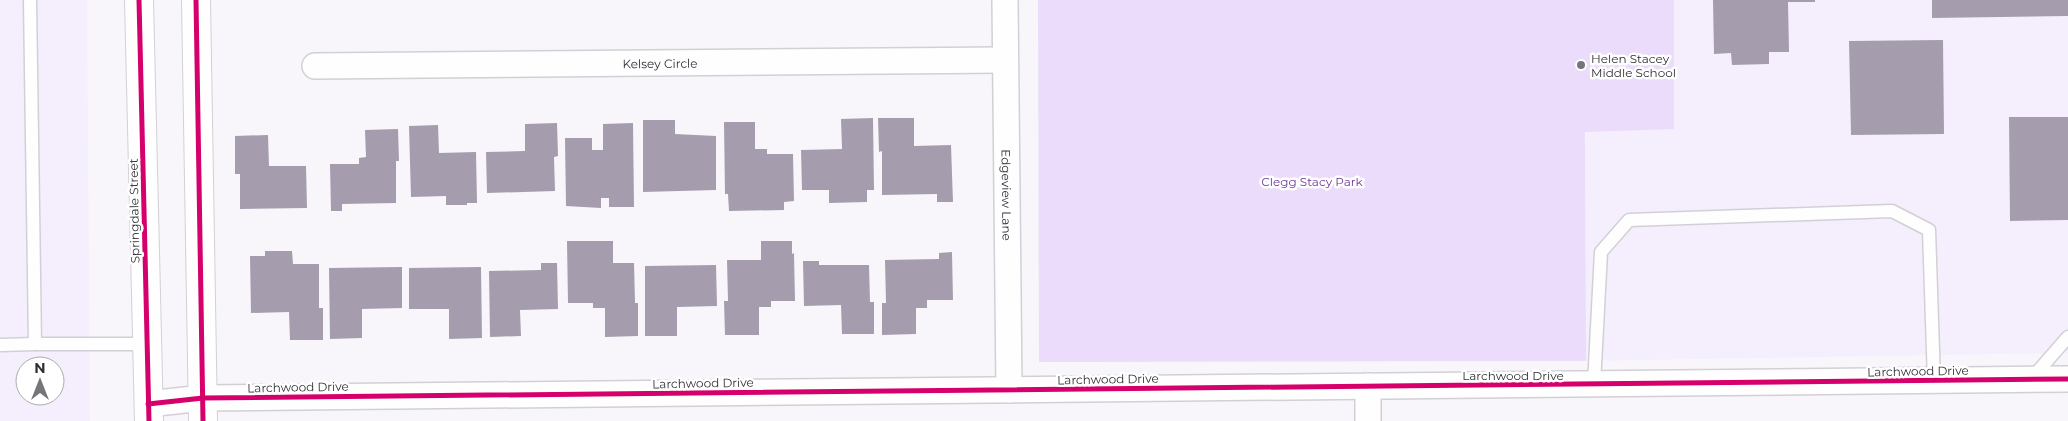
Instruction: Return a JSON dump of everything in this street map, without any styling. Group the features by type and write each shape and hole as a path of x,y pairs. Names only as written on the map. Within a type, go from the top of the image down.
{"main road":[{"name":"Springdale Street","path":"139,0 149,413"},
{"path":"196,0 203,409"}],"street":[{"name":"Edgeview Lane","path":"1005,0 1009,390"},
{"name":"Kelsey Circle","path":"315,66 1005,60"},
{"name":"Larchwood Drive","path":"149,413 203,409 1009,390 2068,379"},
{"path":"1368,386 1368,421"}],"lane":[{"path":"30,0 35,344"},
{"path":"1594,384 1601,252 1630,220 1892,211 1929,230 1934,381"},
{"path":"2030,380 2068,337"},
{"path":"0,345 147,344"}],"shaded area":[{"path":"0,0 87,0 90,421 0,421"},
{"path":"1585,0 2068,0 2068,353 1586,361"}],"green space":[{"name":"Clegg Stacy Park","path":"1038,0 1674,0 1674,129 1585,132 1586,361 1039,362"}],"building":[{"path":"1713,0 1815,0 1815,2 1788,2 1789,52 1769,52 1769,64 1732,65 1731,53 1714,54"},
{"path":"1932,0 2068,0 2068,16 1932,18"},
{"path":"1943,40 1944,134 1851,135 1849,41"},
{"path":"2009,117 2068,117 2068,220 2010,221"},
{"path":"873,118 874,190 867,190 867,202 829,203 829,190 802,190 801,150 842,149 841,119"},
{"path":"878,118 914,118 914,146 951,145 953,202 937,202 937,194 882,195 882,151 879,152"},
{"path":"643,120 675,120 675,134 716,136 716,190 643,192"},
{"path":"724,122 755,122 755,149 767,149 767,154 793,154 794,201 784,202 784,210 729,211 728,194 725,194"},
{"path":"557,123 558,156 554,157 555,191 487,193 486,152 525,151 525,124"},
{"path":"633,123 634,207 609,207 609,198 601,198 601,208 566,206 565,138 592,138 592,150 603,150 603,124"},
{"path":"438,125 439,153 476,152 477,203 446,205 446,196 411,197 409,126"},
{"path":"398,129 399,161 396,161 396,203 342,204 342,211 331,211 330,164 359,164 359,158 366,157 365,130"},
{"path":"268,135 269,166 306,166 307,208 240,209 240,174 235,174 235,136"},
{"path":"567,241 613,241 613,263 634,263 635,303 638,303 638,336 605,337 605,308 593,308 593,303 568,303"},
{"path":"761,241 792,241 795,301 771,301 771,307 759,307 759,335 725,335 724,301 728,301 727,260 761,260"},
{"path":"265,251 292,251 293,264 319,264 319,308 323,308 323,340 290,340 289,312 251,313 250,256 265,256"},
{"path":"952,252 953,300 927,300 927,308 916,308 916,334 882,335 882,303 886,303 885,260 939,259 939,253"},
{"path":"803,261 819,261 819,265 869,265 870,302 874,302 874,334 842,334 841,305 804,306"},
{"path":"541,263 557,263 558,309 520,310 521,336 490,337 489,271 541,270"},
{"path":"716,265 717,306 677,307 677,336 645,336 645,266"},
{"path":"402,267 402,308 362,309 362,338 330,339 329,268"},
{"path":"481,267 482,338 449,339 449,309 409,309 409,268"}],"cycle path":[{"path":"139,0 149,421"},
{"path":"196,0 203,421"},
{"path":"148,404 203,398 2068,379"}],"place":[{"name":"Helen Stacey Middle School","path":"1581,65"}]}
